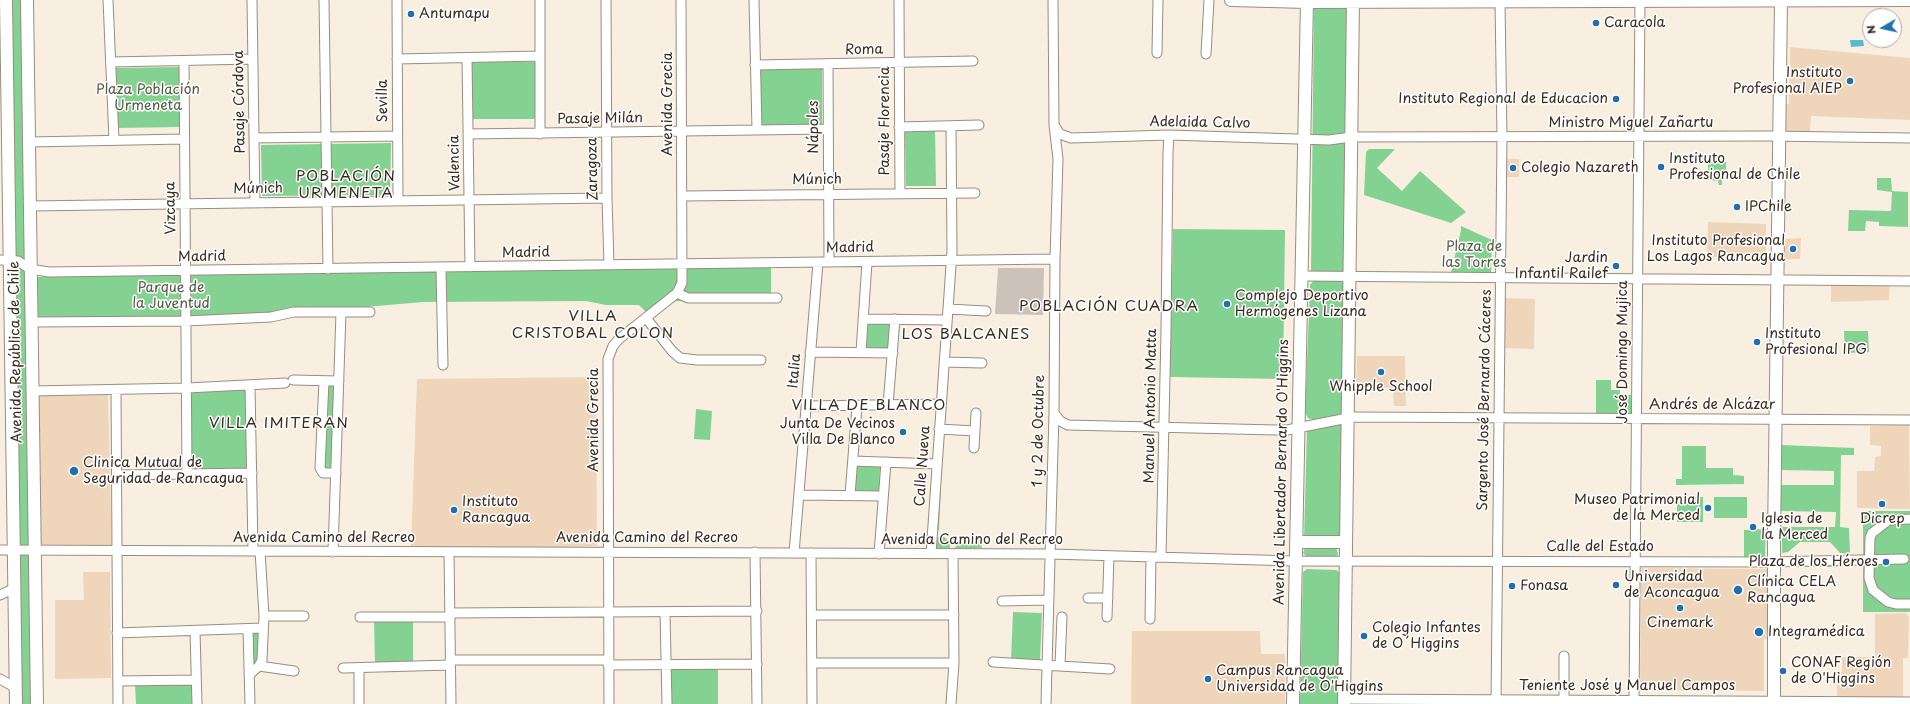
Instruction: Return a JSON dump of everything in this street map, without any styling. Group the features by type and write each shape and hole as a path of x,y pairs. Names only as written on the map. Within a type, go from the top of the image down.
{"main road":[{"name":"Avenida República de Chile","path":"6,0 4,91 8,114 5,260 12,354 16,704"},
{"name":"Avenida República de Chile","path":"27,0 37,704"},
{"path":"1231,0 1910,0"},
{"path":"1774,703 1774,562 1781,0"},
{"name":"Avenida Libertador Bernardo O'Higgins","path":"1293,704 1303,138 1307,1"},
{"path":"1344,701 1353,1"},
{"path":"8,114 28,114"},
{"path":"12,354 31,354"},
{"path":"13,433 21,428 32,431"},
{"path":"1296,542 1346,542"}],"street":[{"path":"108,0 114,140"},
{"name":"Pasaje Córdova","path":"252,0 255,203"},
{"path":"324,0 328,269"},
{"name":"Sevilla","path":"397,0 398,201"},
{"path":"540,0 540,134"},
{"name":"Zaragoza","path":"606,0 606,133 609,265"},
{"name":"Avenida Grecia","path":"609,704 608,359 619,339 677,293 682,283 681,0"},
{"path":"754,0 757,130"},
{"name":"Pasaje Florencia","path":"899,0 900,193"},
{"name":"1 y 2 de Octubre","path":"1046,704 1054,413 1055,259 1058,159 1054,126 1053,0"},
{"path":"1157,53 1158,0"},
{"path":"1206,54 1209,0"},
{"name":"Sargento José Bernardo Cáceres","path":"1496,702 1502,137 1500,0"},
{"name":"José Domingo Mujica","path":"1634,702 1640,1"},
{"path":"397,59 540,56"},
{"name":"Valencia","path":"468,58 470,267"},
{"path":"111,62 253,59"},
{"name":"Vizcaya","path":"184,61 187,474"},
{"name":"Roma","path":"755,65 973,62"},
{"name":"Nápoles","path":"828,64 829,262"},
{"path":"899,127 979,125"},
{"name":"Calle Nueva","path":"931,554 948,308 952,192 951,126"},
{"path":"1054,126 1060,134 1071,138"},
{"name":"Pasaje Milán","path":"468,134 828,129"},
{"name":"Adelaida Calvo","path":"1071,138 1170,135 1329,140 1351,138"},
{"name":"Manuel Antonio Matta","path":"1161,557 1165,428 1168,153 1170,135"},
{"path":"254,138 397,136"},
{"name":"Ministro Miguel Zañartu","path":"1351,138 1779,136 1910,138"},
{"name":"1 y 2 de Octubre","path":"1058,159 1062,146 1071,138"},
{"path":"28,142 184,139"},
{"name":"Múnich","path":"682,196 952,192 975,193"},
{"name":"Múnich","path":"29,206 607,198"},
{"name":"Madrid","path":"5,260 24,264 30,269 48,272 1055,259"},
{"path":"861,352 867,262"},
{"name":"Italia","path":"794,553 818,263"},
{"path":"441,268 443,365"},
{"path":"1301,276 1910,281"},
{"path":"677,293 688,298 777,298"},
{"path":"948,308 986,310"},
{"path":"31,322 186,321 271,317 294,312 370,312"},
{"path":"333,552 341,312"},
{"path":"646,318 672,351 680,358 697,360 761,360"},
{"path":"863,319 947,320"},
{"path":"888,405 895,319"},
{"path":"810,352 893,353"},
{"path":"944,362 982,363"},
{"path":"32,391 187,388 250,385 290,381 339,381"},
{"path":"324,381 321,470 323,473 336,474"},
{"path":"249,675 259,666 262,660 264,628 252,473 250,385"},
{"path":"116,390 118,704"},
{"path":"806,406 941,404"},
{"path":"850,495 857,406"},
{"path":"974,448 976,413"},
{"path":"1054,413 1060,421 1068,425"},
{"name":"Andrés de Alcázar","path":"1068,425 1276,430 1348,418 1776,418 1910,420"},
{"path":"323,424 337,425"},
{"path":"1053,436 1059,430 1068,425"},
{"path":"940,429 975,431"},
{"path":"853,461 937,464"},
{"path":"879,554 886,462"},
{"path":"117,475 252,473"},
{"path":"799,495 883,496"},
{"path":"1910,519 1889,520 1873,531 1870,538 1869,560 1869,582 1873,590 1890,603 1910,604"},
{"name":"Avenida Camino del Recreo","path":"0,550 1050,554 1295,561"},
{"path":"449,552 451,704"},
{"path":"755,552 757,611 757,704"},
{"path":"811,553 812,704"},
{"path":"951,704 954,663 954,554"},
{"path":"1107,617 1109,556"},
{"path":"1150,619 1151,557"},
{"name":"Calle del Estado","path":"1295,561 1774,562 1904,559"},
{"path":"0,595 15,588"},
{"path":"1088,598 1108,598"},
{"path":"1002,601 1049,600"},
{"path":"360,617 608,612 757,611"},
{"path":"666,612 667,704"},
{"path":"812,615 954,615"},
{"path":"264,616 304,616"},
{"path":"1060,666 1062,617"},
{"path":"117,633 264,628"},
{"path":"248,629 250,704"},
{"path":"195,631 197,704"},
{"path":"1564,656 1569,701"},
{"path":"343,668 450,663 608,662 666,665 757,664"},
{"path":"993,662 1110,668"},
{"path":"812,664 954,663"},
{"path":"259,666 294,671"},
{"path":"359,668 359,704"},
{"path":"0,680 16,688"},
{"path":"118,681 196,680"},
{"name":"Teniente José y Manuel Campos","path":"1344,701 1774,703 1910,702"}],"shaded area":[{"name":"Instituto Profesional AIEP","path":"1790,47 1910,58 1910,120 1811,116 1810,134 1786,133 1785,104 1789,104"},
{"name":"Colegio Nazareth","path":"1507,159 1519,159 1519,177 1506,177"},
{"path":"1708,222 1766,224 1766,257 1707,257"},
{"name":"Instituto Profesional Los Lagos Rancagua","path":"1801,238 1800,259 1785,259 1785,239"},
{"path":"998,268 1044,268 1043,315 995,314"},
{"path":"1890,283 1889,300 1831,302 1831,284"},
{"path":"1504,298 1535,299 1534,349 1503,348"},
{"name":"Whipple School","path":"1357,356 1405,356 1406,406 1394,406 1393,388 1356,387"},
{"path":"596,377 597,546 494,549 411,546 417,379"},
{"name":"Clinica Mutual de Seguridad de Rancagua","path":"108,395 112,549 39,547 38,396"},
{"path":"1909,425 1910,509 1857,508 1857,471 1874,471 1875,457 1881,456 1881,446 1870,445 1870,426"},
{"path":"1641,568 1769,569 1768,639 1764,639 1764,691 1640,690"},
{"path":"83,572 110,572 111,678 55,679 55,600 84,600"},
{"path":"1906,613 1909,617 1908,658 1903,658 1903,699 1837,699 1837,673 1842,672 1842,657 1875,657 1875,614"},
{"name":"Campus Rancagua Universidad de O'Higgins","path":"1132,631 1260,631 1261,654 1285,654 1285,704 1131,704"}],"green space":[{"path":"11,0 23,0 33,704 21,704"},
{"path":"1314,5 1349,5 1346,273 1311,271"},
{"path":"470,62 536,62 536,119 470,119"},
{"name":"Plaza Población Urmeneta","path":"179,67 180,127 117,128 116,68"},
{"path":"822,68 822,125 760,125 759,69"},
{"path":"935,129 936,186 906,186 905,130"},
{"path":"391,143 390,195 262,196 261,145"},
{"path":"1369,149 1395,149 1377,168 1402,191 1420,171 1466,212 1451,223 1364,195 1366,152"},
{"path":"1708,157 1717,157 1717,162 1726,162 1726,171 1722,172 1722,185 1719,185 1718,181 1708,180"},
{"path":"1877,178 1891,178 1892,191 1908,192 1908,227 1879,226 1879,222 1866,221 1865,231 1848,231 1849,210 1891,211 1892,192 1877,190"},
{"name":"Plaza de las Torres","path":"1461,226 1492,240 1491,274 1451,273"},
{"name":"Complejo Deportivo Hermógenes Lizana","path":"1173,229 1285,230 1283,379 1170,377"},
{"name":"Parque de la Juventud","path":"771,266 771,302 662,301 647,313 639,305 606,305 586,301 423,302 273,315 37,319 37,277"},
{"path":"1314,280 1344,281 1342,415 1314,420 1308,418 1305,413 1310,285"},
{"path":"864,322 892,323 890,351 863,349"},
{"path":"1844,331 1868,331 1869,352 1845,353"},
{"path":"1596,380 1611,380 1611,390 1620,390 1620,395 1631,395 1631,414 1596,413"},
{"path":"324,381 339,381 336,473 321,470"},
{"path":"246,389 247,469 192,470 191,393"},
{"path":"696,409 712,411 710,440 694,439"},
{"path":"1345,422 1343,535 1340,537 1304,538 1307,428"},
{"path":"1782,445 1854,448 1854,455 1841,455 1840,527 1849,528 1850,554 1840,553 1830,542 1800,542 1788,552 1782,553 1782,527 1835,527 1836,512 1780,511 1780,485 1834,485 1834,471 1780,470"},
{"path":"1682,446 1706,446 1706,468 1733,468 1733,475 1744,476 1744,484 1676,485 1676,479 1682,479"},
{"path":"856,466 880,467 879,492 855,492"},
{"path":"937,483 941,487 939,530 934,533"},
{"path":"1677,497 1703,497 1703,522 1677,522"},
{"path":"1714,497 1747,497 1747,518 1714,518"},
{"name":"Plaza de los Héroes","path":"1863,511 1910,511 1910,612 1863,612"},
{"path":"1766,529 1765,558 1744,558 1744,530"},
{"path":"942,535 949,541 950,548 932,548 933,540"},
{"path":"960,540 980,540 982,548 955,548"},
{"path":"1336,547 1338,554 1336,558 1308,558 1303,553 1305,548"},
{"path":"1790,564 1837,564 1837,567 1790,567"},
{"path":"1307,569 1336,570 1341,573 1340,704 1300,704 1303,572"},
{"path":"1013,612 1042,613 1040,661 1011,660"},
{"path":"374,617 413,617 413,666 375,668"},
{"path":"263,628 262,669 259,673 249,679 249,629"},
{"path":"669,666 718,666 718,704 668,704"},
{"path":"193,684 193,704 136,704 135,685"}],"water":[{"path":"1850,40 1862,40 1862,46 1851,47"}],"place":[{"name":"Antumapu","path":"411,14"},
{"name":"Caracola","path":"1596,23"},
{"name":"Instituto Profesional AIEP","path":"1850,81"},
{"name":"Instituto Regional de Educacion","path":"1616,99"},
{"name":"Instituto Profesional de Chile","path":"1661,167"},
{"name":"Colegio Nazareth","path":"1513,168"},
{"name":"IPChile","path":"1737,207"},
{"name":"Instituto Profesional Los Lagos Rancagua","path":"1793,249"},
{"name":"Jardin Infantil Railef","path":"1616,266"},
{"name":"Complejo Deportivo Hermógenes Lizana","path":"1227,304"},
{"name":"Instituto Profesional IPG","path":"1757,342"},
{"name":"Whipple School","path":"1381,372"},
{"name":"Junta De Vecinos Villa De Blanco","path":"903,432"},
{"name":"Clinica Mutual de Seguridad de Rancagua","path":"74,471"},
{"name":"Dicrep","path":"1882,504"},
{"name":"Museo Patrimonial de la Merced","path":"1708,508"},
{"name":"Instituto Rancagua","path":"454,510"},
{"name":"Iglesia de la Merced","path":"1753,527"},
{"name":"Plaza de los Héroes","path":"1886,562"},
{"name":"Universidad de Aconcagua","path":"1616,585"},
{"name":"Fonasa","path":"1512,586"},
{"name":"Clínica CELA Rancagua","path":"1738,590"},
{"name":"Cinemark","path":"1680,608"},
{"name":"Integramédica","path":"1759,632"},
{"name":"Colegio Infantes de O´Higgins","path":"1364,636"},
{"name":"CONAF Región de O'Higgins","path":"1783,671"},
{"name":"Campus Rancagua Universidad de O'Higgins","path":"1208,679"}],"district":[{"name":"POBLACIÓN URMENETA","path":"346,186"},
{"name":"POBLACIÓN CUADRA","path":"1109,307"},
{"name":"VILLA CRISTOBAL COLON","path":"593,326"},
{"name":"LOS BALCANES","path":"966,335"},
{"name":"VILLA DE BLANCO","path":"869,406"},
{"name":"VILLA IMITERAN","path":"279,424"}]}
